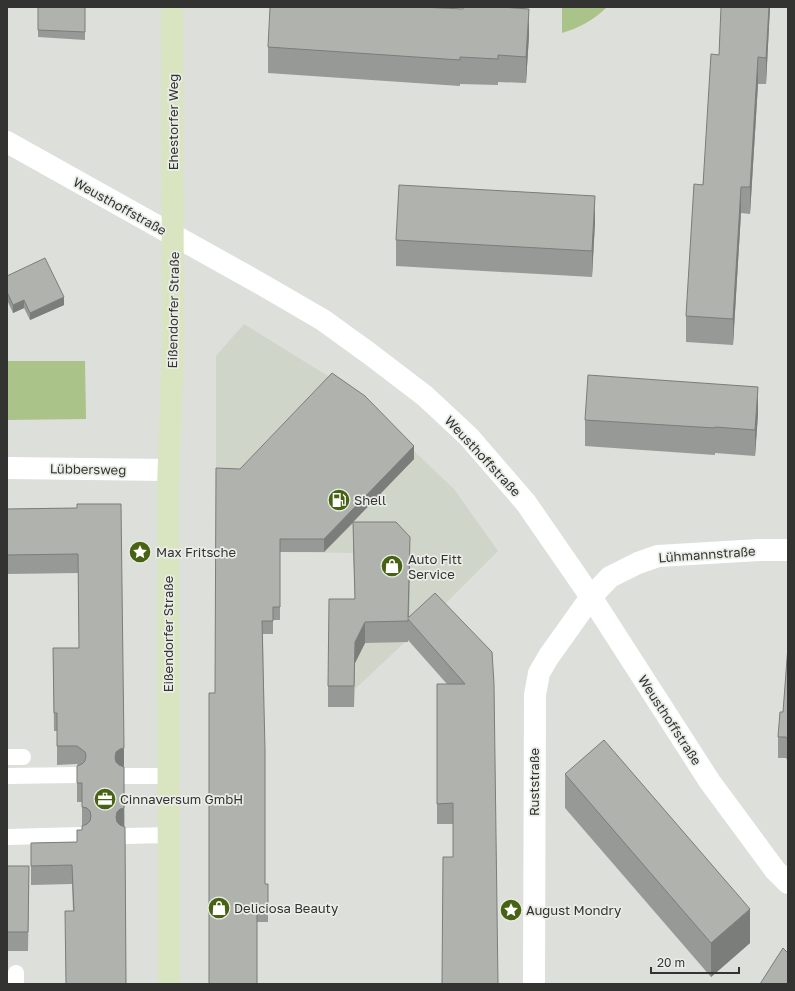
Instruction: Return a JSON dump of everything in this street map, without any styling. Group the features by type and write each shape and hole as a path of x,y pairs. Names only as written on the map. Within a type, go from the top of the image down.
{"main road":[{"name":"Ehestorfer Weg","path":"172,7 174,236"},
{"name":"Eißendorfer Straße","path":"169,984 168,470 173,342 172,311 174,236"}],"street":[{"name":"Weusthoffstraße","path":"7,142 323,320 425,396 469,436 526,503 591,597 710,782 775,870 788,883"},
{"name":"Lübbersweg","path":"7,468 168,470"},
{"name":"Lühmannstraße","path":"591,597 610,577 638,563 658,556 759,550 788,550"},
{"name":"Ruststraße","path":"534,984 535,695 539,673 548,656 591,597"}],"lane":[{"path":"7,757 23,757"},
{"path":"7,776 77,775"},
{"path":"124,776 168,776"},
{"path":"7,837 82,835"},
{"path":"125,836 169,835"}],"shaded area":[{"name":"Shell","path":"244,324 336,381 394,432 454,489 498,551 435,614 355,689 353,553 280,552 216,481 216,356"}],"green space":[{"path":"562,7 607,7 586,23 562,33"},
{"path":"7,361 85,361 86,419 7,420"}],"building":[{"path":"38,7 85,7 85,32 38,30"},
{"path":"270,7 421,7 463,9 463,7 501,7 529,9 526,57 498,55 498,59 460,57 460,60 268,47"},
{"path":"721,7 769,7 766,58 758,57 750,187 741,187 733,319 686,316 694,184 703,185 711,54 719,55"},
{"path":"399,185 595,196 592,251 396,240"},
{"path":"45,258 64,297 30,313 24,300 13,305 7,292 7,276"},
{"path":"332,373 365,396 414,446 324,539 280,539 280,607 273,607 273,621 262,621 265,750 265,884 268,884 268,909 257,909 257,984 209,984 209,693 215,693 216,468 240,469"},
{"path":"588,375 758,387 755,430 585,420"},
{"path":"77,504 121,504 124,748 116,752 115,758 119,765 124,767 124,808 117,812 116,817 117,822 125,827 126,984 66,984 65,911 74,911 72,865 31,866 31,843 77,842 77,830 82,830 82,826 90,821 91,816 90,811 87,808 82,807 82,783 77,783 77,766 85,761 85,752 77,746 57,746 57,713 54,713 53,648 79,648 78,554 7,555 7,509 77,508"},
{"path":"353,522 396,522 410,537 408,618 435,593 492,652 494,684 498,984 442,984 443,857 453,857 453,803 437,804 437,684 465,684 408,619 408,621 365,622 355,642 354,686 328,686 329,599 355,599"},
{"path":"788,646 788,740 786,737 778,737 780,712 783,712"},
{"path":"604,740 750,909 711,943 565,774"},
{"path":"7,866 29,866 28,932 7,932"},
{"path":"783,948 788,953 788,984 760,984"}],"place":[{"name":"Shell","path":"339,500"},
{"name":"Max Fritsche","path":"140,552"},
{"name":"Auto Fitt Service","path":"392,566"},
{"name":"Cinnaversum GmbH","path":"105,799"},
{"name":"Deliciosa Beauty","path":"219,908"},
{"name":"August Mondry","path":"511,910"}]}
